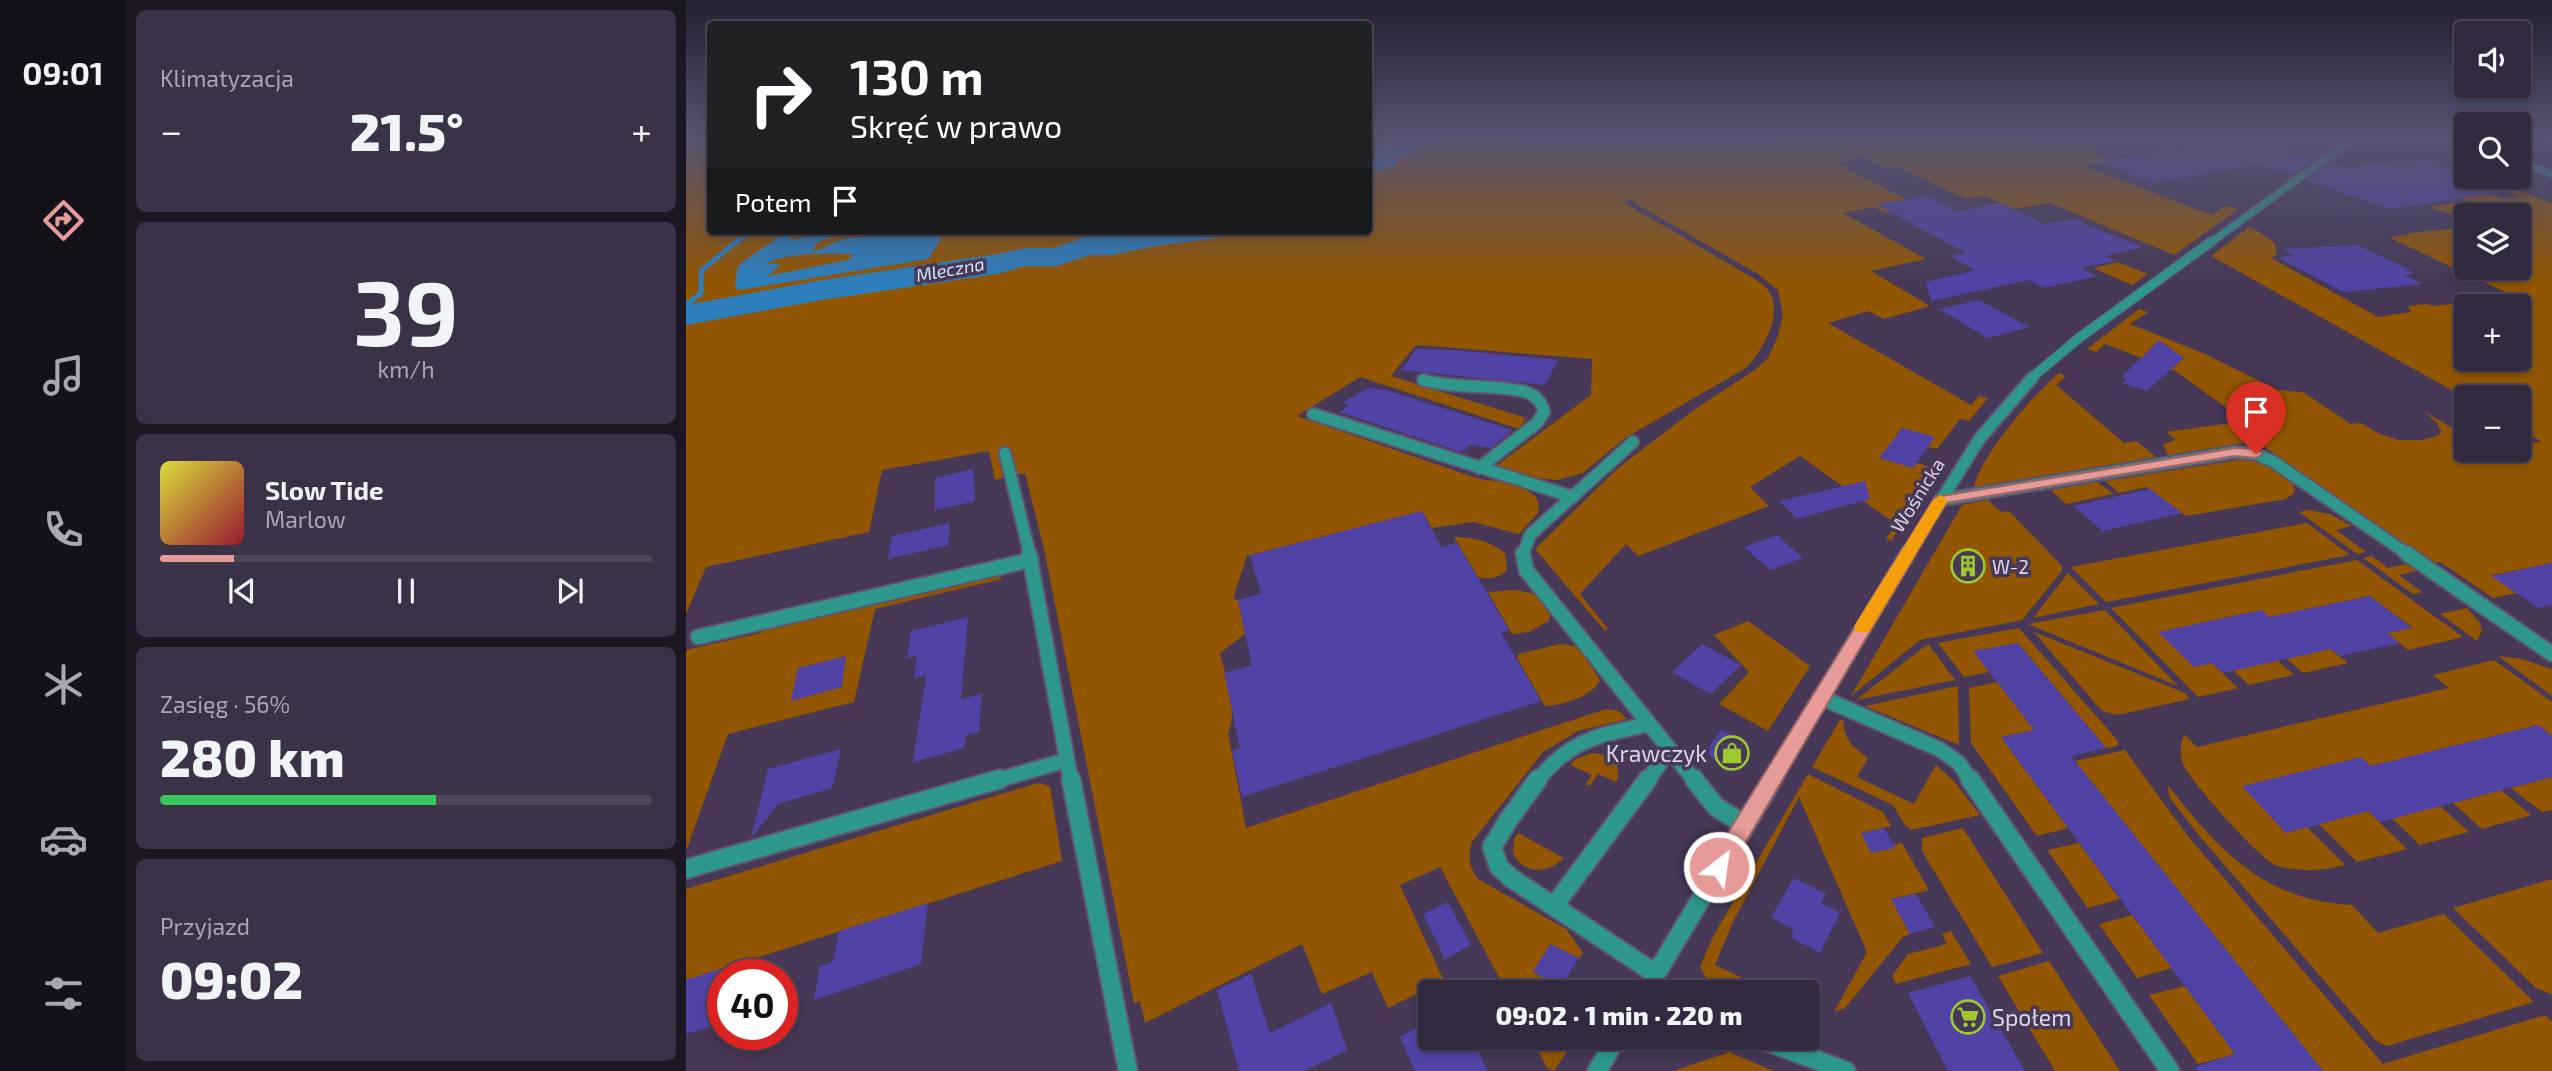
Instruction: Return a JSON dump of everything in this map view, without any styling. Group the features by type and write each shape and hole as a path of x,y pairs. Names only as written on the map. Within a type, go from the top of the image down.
{"street":[{"name":"Wośnicka","path":"1652,980 1820,697 1980,438 2029,379 2079,338 2288,186"},
{"path":"1423,380 1440,385 1530,393 1543,406 1544,412 1537,423 1479,468"},
{"path":"1313,414 1573,497"},
{"path":"1633,442 1530,535 1524,544 1526,570 1716,807 1744,824"},
{"path":"1940,500 2235,452 2256,454 2274,462 2552,654"},
{"path":"1005,453 1031,561 1128,1071"},
{"path":"698,637 1031,561"},
{"path":"1820,697 1939,749 1959,763 2170,1071"},
{"path":"1649,724 1586,741 1560,755 1500,828 1492,847 1499,867 1511,878 1656,974"},
{"path":"1554,906 1670,750"},
{"path":"686,869 1067,760"},
{"path":"1597,1071 1610,1050"},
{"path":"1790,1050 1846,1071"}],"shaded area":[{"path":"686,186 707,186 707,235 1372,235 1372,186 1881,186 1921,207 1885,213 1874,207 1843,213 1926,259 1871,271 1930,306 1884,319 1868,311 1828,323 1971,405 1979,396 1988,398 1969,421 1960,419 1937,449 1928,447 1934,437 1902,428 1880,458 1913,468 1917,463 1932,471 1932,477 1891,541 1886,539 1896,524 1800,456 1750,487 1769,506 1638,556 1626,544 1580,594 1608,629 1605,631 1535,549 1618,468 1768,358 1778,336 1783,315 1778,290 1758,274 1636,204 1632,199 1623,202 1760,282 1771,295 1774,314 1763,344 1746,368 1625,438 1583,473 1557,480 1536,478 1496,466 1591,395 1592,359 1419,345 1415,346 1391,376 1526,418 1519,429 1360,377 1297,416 1479,479 1520,487 1538,501 1539,512 1519,534 1473,522 1432,528 1422,511 1247,556 1233,599 1238,600 1245,634 1220,653 1232,704 1228,733 1246,828 1606,709 1619,711 1627,719 1578,731 1543,752 1472,842 1470,861 1478,879 1566,929 1583,953 1579,958 1550,944 1533,972 1549,980 1501,980 1440,867 1400,885 1444,980 1418,980 1418,994 1388,1008 1372,972 1322,994 1302,944 1145,1023 1140,1001 1134,1003 1044,549 1025,473 995,480 989,451 882,470 869,532 706,567 686,614"},
{"path":"1939,186 2136,186 2212,215 2226,206 2239,209 2174,255 2050,203 2014,209 1985,196 1967,199"},
{"path":"2476,189 2503,199 2522,197 2501,189 2514,189 2552,203 2552,563 2492,575 2517,593 2493,598 2440,562 2432,563 2256,441 2168,455 2163,444 2176,440 2166,432 2245,421 2175,371 2105,344 2096,352 2087,349 2139,309 2148,312 2130,324 2205,354 2278,390 2303,392 2351,424 2361,423 2398,440 2422,440 2438,436 2441,432 2438,424 2425,412 2454,429 2454,462 2531,462 2531,443 2542,442 2531,436 2531,385 2454,385 2454,391 2211,256 2249,227 2253,228 2248,233 2255,229 2275,243 2277,254 2271,258 2378,317 2411,312 2408,306 2454,304 2454,371 2531,371 2531,294 2510,294 2480,280 2531,280 2531,203 2456,203 2469,201 2446,192"},
{"path":"2454,203 2454,215 2429,207"},
{"path":"2454,229 2454,268 2390,238 2417,232"},
{"path":"2118,262 2148,274 2132,285 2093,268"},
{"path":"2059,373 2066,376 2056,385 2124,443 2137,441 2156,457 1974,487 1978,474 1997,443 2036,395"},
{"path":"2245,459 2264,464 2293,484 2295,492 2286,499 2186,516 2147,487 2119,493 2105,481"},
{"path":"2098,482 2113,494 2066,504 2051,490"},
{"path":"1988,500 2001,512 2009,511 2062,566 2062,571 2022,620 1920,640 1851,696 1962,505"},
{"path":"2308,510 2330,514 2352,526 2336,530 2366,552 2357,554 2299,512"},
{"path":"2307,523 2350,555 2106,602 2071,567"},
{"path":"1454,537 1481,540 1493,545 1505,553 1507,569 1494,578 1478,577"},
{"path":"2372,556 2388,568 2406,564 2416,571 2399,575 2422,592 2413,594 2363,558"},
{"path":"2357,560 2463,637 2408,650 2387,633 2412,627 2369,596 2269,617 2261,610 2159,632 2194,667 2212,663 2238,688 2198,697 2111,608"},
{"path":"996,573 1002,579 875,609 854,702 728,734 686,851 686,650 761,633 764,624"},
{"path":"2068,573 2099,604 2033,618"},
{"path":"1515,590 1536,594 1550,613 1549,621 1529,632 1512,634 1488,592"},
{"path":"2467,608 2480,623 2482,630 2477,641 2440,614"},
{"path":"2105,610 2178,686 2028,624"},
{"path":"1748,621 1810,666 1768,731 1719,704 1749,672 1714,635"},
{"path":"2019,628 2118,741 2118,746 2106,748 2018,643 1974,651 1989,672 1964,677 1938,643"},
{"path":"2034,632 2185,693 2190,699 2117,715 2102,711"},
{"path":"1560,644 1577,646 1600,680 1584,695 1568,702 1545,706 1517,658 1519,654"},
{"path":"1929,645 1955,680 1856,700 1925,646"},
{"path":"2328,647 2348,663 2303,673 2276,649"},
{"path":"2266,651 2294,675 2249,685 2223,661"},
{"path":"2498,656 2522,659 2552,669 2552,696"},
{"path":"2494,660 2552,702 2552,736 2538,725 2371,766 2243,786 2285,832 2307,827 2345,865 2328,869 2292,869 2267,860 2226,819 2189,775 2182,762 2184,734 2197,747 2449,688 2433,675"},
{"path":"1998,682 2039,735 2029,737 2025,732 2001,737 2068,828 2037,836 1971,743 1969,688"},
{"path":"1958,686 1959,745 1865,706"},
{"path":"1840,720 1844,721 1845,733 1850,743 1868,758 1857,777 1914,804 1936,765 1953,780 1980,815 1911,830 1904,824 1893,805 1812,767"},
{"path":"2125,750 2187,835 2383,1064 2545,1015 2552,1022 2552,1071 2323,1071 2075,761"},
{"path":"1592,753 1604,755 1613,761 1618,770 1616,782 1598,774 1590,786 1586,784 1592,775 1570,765 1576,759"},
{"path":"1808,774 1883,812 1891,826 1861,833 1893,845 1902,843 1929,890 1892,899 1910,934 1903,937 1845,1008 1834,1012 1867,952 1799,797 1733,922 1715,965 1747,980 1708,980 1705,977 1700,966 1715,933"},
{"path":"2552,777 2552,810 2542,812 2511,788"},
{"path":"1038,783 1050,786 1062,861 752,959 707,959 707,973 686,980 686,889"},
{"path":"2167,784 2225,850 2246,868 2269,882 2293,894 2352,905 2378,933 2444,914 2534,1002 2387,1046 2376,1041 2197,833 2170,798"},
{"path":"2501,790 2531,815 2482,829 2453,803"},
{"path":"2440,806 2469,832 2420,845 2381,808"},
{"path":"2368,811 2407,849 2357,862 2319,824"},
{"path":"1963,828 2043,953 1992,967 1922,851 1922,838"},
{"path":"1518,833 1564,858 1544,869 1537,870 1523,865 1513,853 1514,839"},
{"path":"2079,843 2120,899 2088,908 2047,850"},
{"path":"2552,879 2552,994 2536,988 2453,908"},
{"path":"2132,915 2172,968 2137,978 2099,924"},
{"path":"1951,931 1971,964 1896,984 1892,976 1908,954 1947,944 1942,934"},
{"path":"2049,961 2120,1071 2055,1071 1998,976"},
{"path":"2185,986 2235,1054 2198,1064 2149,995"},
{"path":"1537,1050 1568,1050 1554,1071 1547,1068"},
{"path":"1729,1052 1773,1071 1674,1071"}],"water":[{"path":"782,235 797,235 789,238 794,240 814,235 842,235 819,241 812,251 838,241 876,235 943,235 928,259 739,290 735,288 737,269 741,263","holes":["854,255 848,260 767,276 781,265 767,263 785,257"]}],"building":[{"path":"2324,186 2454,186 2454,189 2511,191 2389,209"},
{"path":"1928,196 1958,211 2000,203 2045,224 2072,219 2142,247 2105,256 2116,261 2081,268 2098,276 2044,288 2029,280 1931,301 1926,282 1975,270 1950,256 1966,253 1876,204"},
{"path":"2357,245 2411,270 2407,270 2415,274 2404,275 2422,284 2343,292 2279,258 2294,255 2282,249"},
{"path":"1979,300 2029,327 1988,338 1939,309"},
{"path":"2159,340 2184,358 2147,391 2122,383 2127,379 2122,377"},
{"path":"1416,349 1558,360 1545,385 1401,370"},
{"path":"1368,388 1386,390 1513,430 1491,448 1470,445 1461,452 1339,412 1349,405 1342,403"},
{"path":"1902,428 1935,437 1913,468 1879,458"},
{"path":"973,469 975,501 935,510 935,478"},
{"path":"1865,481 1870,499 1796,519 1780,501"},
{"path":"2150,489 2182,513 2103,531 2073,506"},
{"path":"1422,511 1441,547 1457,543 1509,630 1501,633 1541,701 1242,797 1232,751 1240,748 1224,673 1252,665 1238,600 1261,594 1250,555"},
{"path":"950,523 948,545 888,559 892,536"},
{"path":"1777,535 1803,558 1770,570 1744,547"},
{"path":"2552,563 2552,605 2539,608 2491,576"},
{"path":"2370,596 2412,628 2387,633 2400,643 2340,656 2331,649 2223,673 2212,663 2194,667 2158,632 2262,610 2269,617"},
{"path":"968,617 961,699 982,694 979,732 966,735 964,748 913,762 926,675 914,678 917,656 907,658 911,631"},
{"path":"2018,643 2106,748 2071,756 2323,1071 2197,1071 2197,1066 2235,1054 2001,737 2034,730 1973,651"},
{"path":"1702,644 1741,665 1710,694 1672,672"},
{"path":"846,656 842,687 791,701 798,668"},
{"path":"2538,725 2552,736 2552,777 2380,822 2368,811 2286,833 2242,786 2361,757 2371,766"},
{"path":"1721,730 1748,742 1728,773 1706,751"},
{"path":"841,749 832,788 778,804 751,838 768,769"},
{"path":"1884,828 1895,848 1871,853 1861,833"},
{"path":"1794,878 1826,894 1821,903 1840,913 1820,953 1790,937 1794,930 1771,917"},
{"path":"1916,894 1935,927 1910,934 1891,899"},
{"path":"1448,902 1471,945 1445,959 1423,914"},
{"path":"928,903 921,964 814,1000 820,966 833,962 839,931"},
{"path":"1550,944 1579,958 1565,980 1549,980 1533,972"},
{"path":"707,973 707,1028 686,1034 686,980"},
{"path":"1251,974 1270,1033 1331,1003 1347,1050 1304,1071 1239,1071 1217,990"},
{"path":"1970,976 2025,1071 1948,1071 1908,993"},
{"path":"1418,1027 1418,1050 1477,1050 1488,1071 1415,1071 1400,1037"}],"waterway":[{"path":"736,243 746,235"},
{"name":"Mleczna","path":"686,315 822,290 997,264 1025,257 1057,257 1086,246 1112,246 1175,235"},
{"path":"686,305 701,293 701,271 737,241"}],"slow traffic":[{"path":"1863,627 1941,500"}],"place":[{"name":"W-2","path":"1968,566"},
{"name":"Krawczyk","path":"1732,753"},
{"name":"Społem","path":"1968,1017"}],"route":[{"path":"1719,867 1940,500 2235,452 2256,454"}]}
